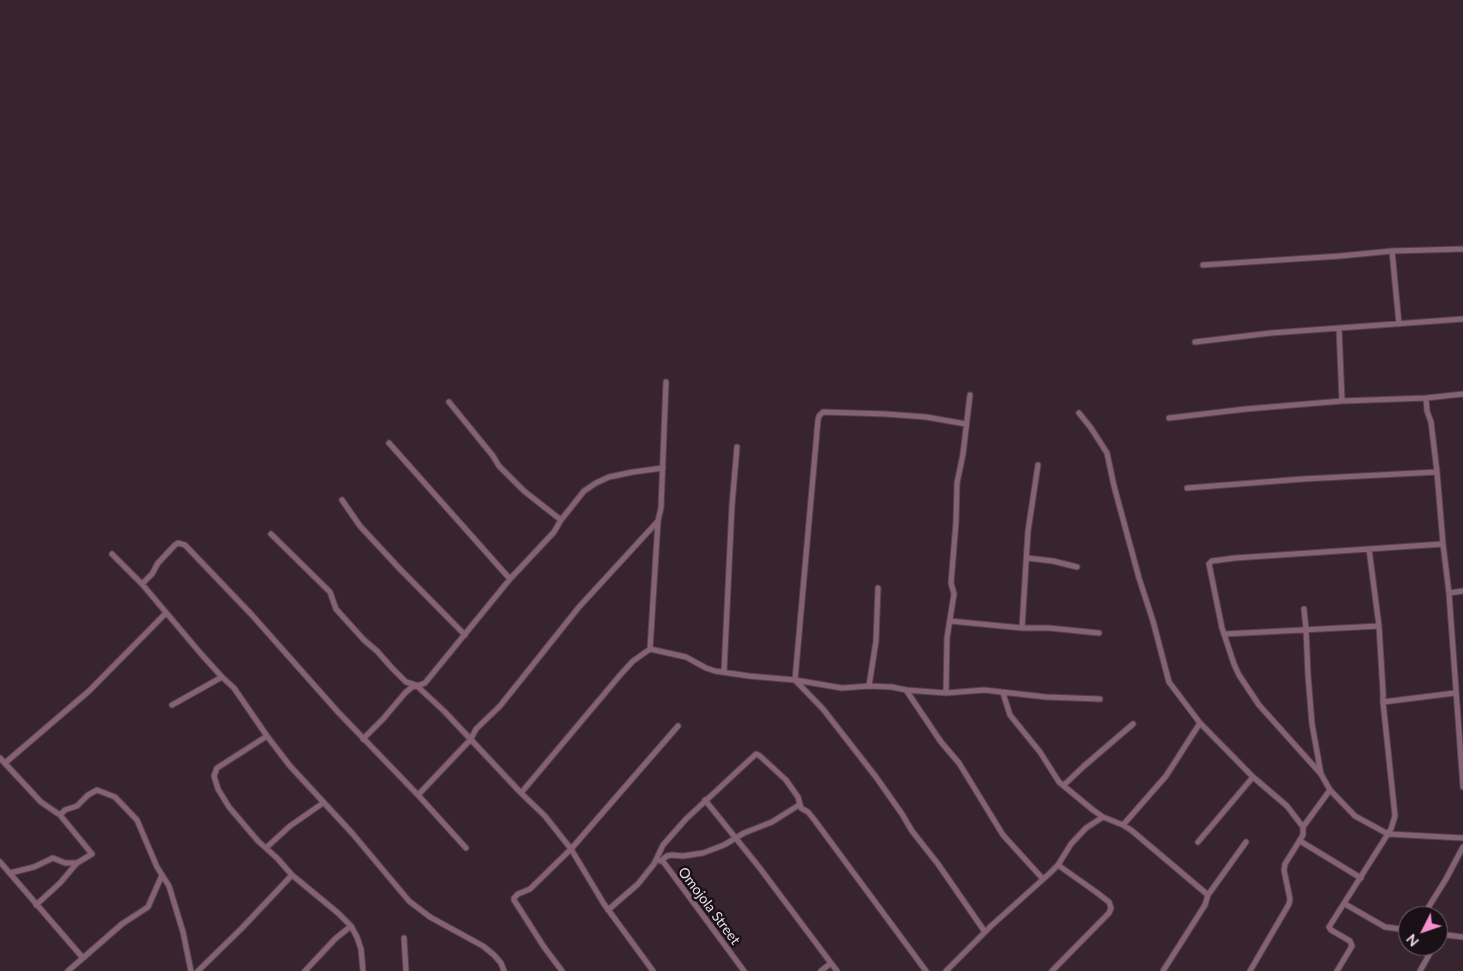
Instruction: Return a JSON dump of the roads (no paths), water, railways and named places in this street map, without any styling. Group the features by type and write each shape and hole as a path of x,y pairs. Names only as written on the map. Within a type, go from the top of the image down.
{"street":[{"path":"1203,265 1392,251 1463,249"},
{"path":"1392,251 1399,324"},
{"path":"1195,342 1271,333 1463,319"},
{"path":"1339,328 1342,401"},
{"path":"650,649 658,521 661,508 666,382"},
{"path":"1169,418 1342,401 1426,398 1463,394"},
{"path":"946,693 948,638 954,594 951,583 957,483 963,454 970,395"},
{"path":"1426,398 1437,472 1463,787"},
{"path":"449,402 499,466 524,491 561,520"},
{"path":"966,424 926,417 886,414 823,412 819,416 795,680 823,709 863,760 985,932"},
{"path":"1079,413 1107,453 1114,486 1139,578 1153,621 1168,682 1200,723 1253,777 1287,806 1303,827"},
{"path":"389,443 510,580"},
{"path":"724,672 732,505 737,447"},
{"path":"1022,628 1028,531 1038,466"},
{"path":"271,534 330,592 336,610 364,640 374,647 403,679 410,684 420,685 424,683 510,580 554,532 584,491 609,477 663,468"},
{"path":"1187,488 1303,478 1437,472"},
{"path":"342,500 360,526 465,635"},
{"path":"418,795 471,740 476,729 500,706 580,607 658,521"},
{"path":"142,584 175,545 178,543 185,545 251,614 362,739 418,795 466,848"},
{"path":"1443,544 1303,555 1235,558 1210,562 1209,564 1222,628 1234,664 1246,687 1259,705 1321,774 1330,790 1355,816 1388,834 1463,838"},
{"path":"1337,971 1352,946 1350,941 1330,930 1330,927 1388,834 1395,816 1383,702 1384,692 1379,626 1369,549"},
{"path":"112,554 142,584 234,688 290,766 381,866 409,900 430,917 484,946 497,959 504,971"},
{"path":"1027,558 1053,560 1077,566"},
{"path":"869,686 876,641 878,588"},
{"path":"1448,593 1463,591"},
{"path":"1304,609 1312,724 1321,774"},
{"path":"5,763 88,691 166,613"},
{"path":"950,621 1099,633"},
{"path":"1225,634 1379,626"},
{"path":"521,793 621,674 633,661 650,649 686,658 715,671 795,680 842,688 892,687 946,693 974,690 1046,697 1100,699"},
{"path":"172,705 222,676"},
{"path":"416,685 521,793 546,816 571,848 608,910 653,971"},
{"path":"362,739 383,719 405,693 416,685"},
{"path":"906,690 959,763 1003,835 1043,879"},
{"path":"1003,693 1010,715 1040,752 1060,782 1103,817 1123,824 1208,895"},
{"path":"1383,702 1455,693"},
{"path":"1123,824 1166,776 1200,723"},
{"path":"1064,785 1133,724"},
{"path":"562,971 544,947 514,898 518,894 530,889 571,848 678,726"},
{"path":"267,736 217,768 214,776 218,789 229,807 258,841 267,847 292,875 338,912 351,926 361,949 362,971"},
{"path":"608,910 638,884 654,864 663,845 705,800 756,754 786,780 798,797 801,808 813,818 926,971"},
{"path":"0,758 41,802 60,815 92,854 77,863 60,883 36,905"},
{"path":"1198,842 1253,777"},
{"path":"60,815 65,810 77,806 88,795 97,790 115,797 137,820 169,886 184,932 191,971"},
{"path":"1250,971 1289,904 1290,899 1284,870 1285,864 1303,835 1303,827 1330,790"},
{"path":"705,800 837,971"},
{"path":"267,847 290,826 323,803"},
{"path":"662,860 667,856 702,853 724,845 744,833 772,822 799,805"},
{"path":"946,971 985,932 1058,865 1071,844 1086,828 1103,817"},
{"path":"1300,841 1361,878"},
{"path":"1163,971 1205,905 1208,895 1246,842"},
{"path":"1429,906 1463,847"},
{"path":"10,873 34,867 53,858 77,863"},
{"name":"Omojola Street","path":"654,864 662,860 744,971"},
{"path":"0,862 83,958"},
{"path":"1052,971 1109,913 1111,908 1109,902 1058,865"},
{"path":"68,971 122,924 148,908 162,875"},
{"path":"198,971 292,875"},
{"path":"1345,904 1374,922 1386,927 1398,929"},
{"path":"305,971 335,939 351,926"},
{"path":"1448,936 1463,937"},
{"path":"404,938 406,971"},
{"path":"1420,971 1428,956"},
{"path":"821,971 830,963"}]}
